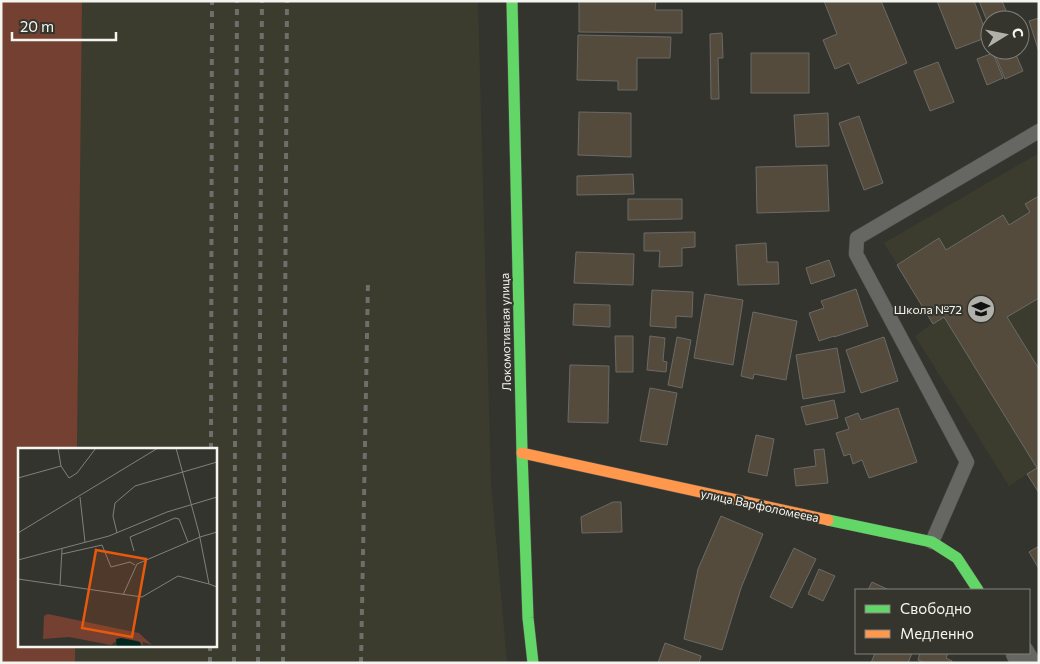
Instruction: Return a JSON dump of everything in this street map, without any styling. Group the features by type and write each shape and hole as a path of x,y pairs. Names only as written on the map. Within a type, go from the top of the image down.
{"street":[{"name":"Локомотивная улица","path":"512,1 522,453 528,618 534,663"},
{"name":"улица Варфоломеева","path":"522,453 932,542 957,558 977,589"}],"lane":[{"path":"932,542 967,462 856,254 857,238 1039,131"}],"shaded area":[{"path":"1,1 478,1 491,483 507,663 1,663"},
{"path":"1,1 82,1 77,448 18,448 18,646 75,646 75,663 1,663"},
{"name":"Школа №72","path":"1039,153 1039,493 1027,474 1009,486 915,336 933,323 884,243"}],"building":[{"path":"579,1 656,1 655,10 682,10 682,33 579,32"},
{"path":"824,1 881,1 907,63 858,84 849,63 835,69 823,40 837,34"},
{"path":"937,1 974,1 980,16 980,40 956,49"},
{"path":"979,1 1002,1 1006,10 983,10"},
{"path":"1039,18 1039,52 1030,24 1030,21"},
{"path":"722,33 723,58 718,58 719,99 711,99 710,34"},
{"path":"578,35 671,37 670,58 637,58 637,90 618,90 618,81 577,80"},
{"path":"751,53 809,53 809,93 751,93"},
{"path":"977,59 996,60 1003,78 987,85"},
{"path":"997,60 1018,60 1023,71 1005,79"},
{"path":"938,62 954,102 930,111 914,71"},
{"path":"579,112 631,113 631,157 578,155"},
{"path":"828,113 829,146 796,147 794,115"},
{"path":"859,116 883,183 864,190 839,123"},
{"path":"827,165 829,211 757,213 756,167"},
{"path":"633,174 634,194 577,195 577,176"},
{"path":"1039,196 1039,298 1007,317 1039,369 1039,493 1027,474 1037,468 944,317 933,324 897,265 939,238 946,250 1003,215 1009,225 1030,212 1025,204"},
{"path":"628,199 682,199 682,219 628,220"},
{"path":"695,232 695,247 682,248 682,266 659,267 660,251 644,251 644,233"},
{"path":"766,243 767,262 778,262 779,284 738,285 736,245"},
{"path":"576,252 634,254 633,285 574,283"},
{"path":"829,260 835,276 811,284 806,268"},
{"path":"856,289 868,326 819,341 809,313 824,308 821,301"},
{"path":"652,290 693,292 692,317 676,316 676,328 650,326"},
{"path":"705,294 743,300 733,365 694,358"},
{"path":"574,304 610,305 610,327 573,325"},
{"path":"753,312 797,321 786,380 754,374 753,379 741,376"},
{"path":"615,336 633,336 633,372 616,372"},
{"path":"650,336 665,338 663,361 667,362 666,372 647,370"},
{"path":"677,337 691,340 682,388 668,385"},
{"path":"884,337 898,381 861,393 846,350"},
{"path":"837,348 845,392 803,399 796,355"},
{"path":"570,365 609,366 608,423 568,422"},
{"path":"650,388 677,393 667,445 640,441"},
{"path":"834,400 838,418 806,425 801,407"},
{"path":"898,408 917,462 869,478 862,460 853,464 850,454 844,456 836,433 849,429 845,418 858,413 861,420"},
{"path":"756,435 774,439 767,476 748,472"},
{"path":"824,449 828,483 796,486 794,469 816,466 814,450"},
{"path":"613,502 621,502 622,532 582,533 581,517"},
{"path":"721,516 763,534 741,588 722,650 684,639 698,569"},
{"path":"1039,546 1039,569 1029,552"},
{"path":"794,548 816,559 792,608 770,597"},
{"path":"819,569 835,576 823,601 808,594"},
{"path":"872,582 887,589 868,589"},
{"path":"665,643 701,656 699,663 658,663"},
{"path":"875,654 912,654 908,663 871,663"},
{"path":"920,654 948,654 946,658 952,661 952,663 925,663 918,660"}],"railway":[{"path":"211,448 212,1"},
{"path":"234,663 237,1"},
{"path":"258,663 262,1"},
{"path":"283,663 287,1"},
{"path":"361,663 368,280"},
{"path":"210,646 210,663"}],"traffic: fast":[{"path":"512,1 522,453 528,618 533,663"},
{"path":"828,520 932,542 957,558 977,589"}],"traffic: slow":[{"path":"522,453 828,520"}],"place":[{"name":"Школа №72","path":"981,309"}]}
